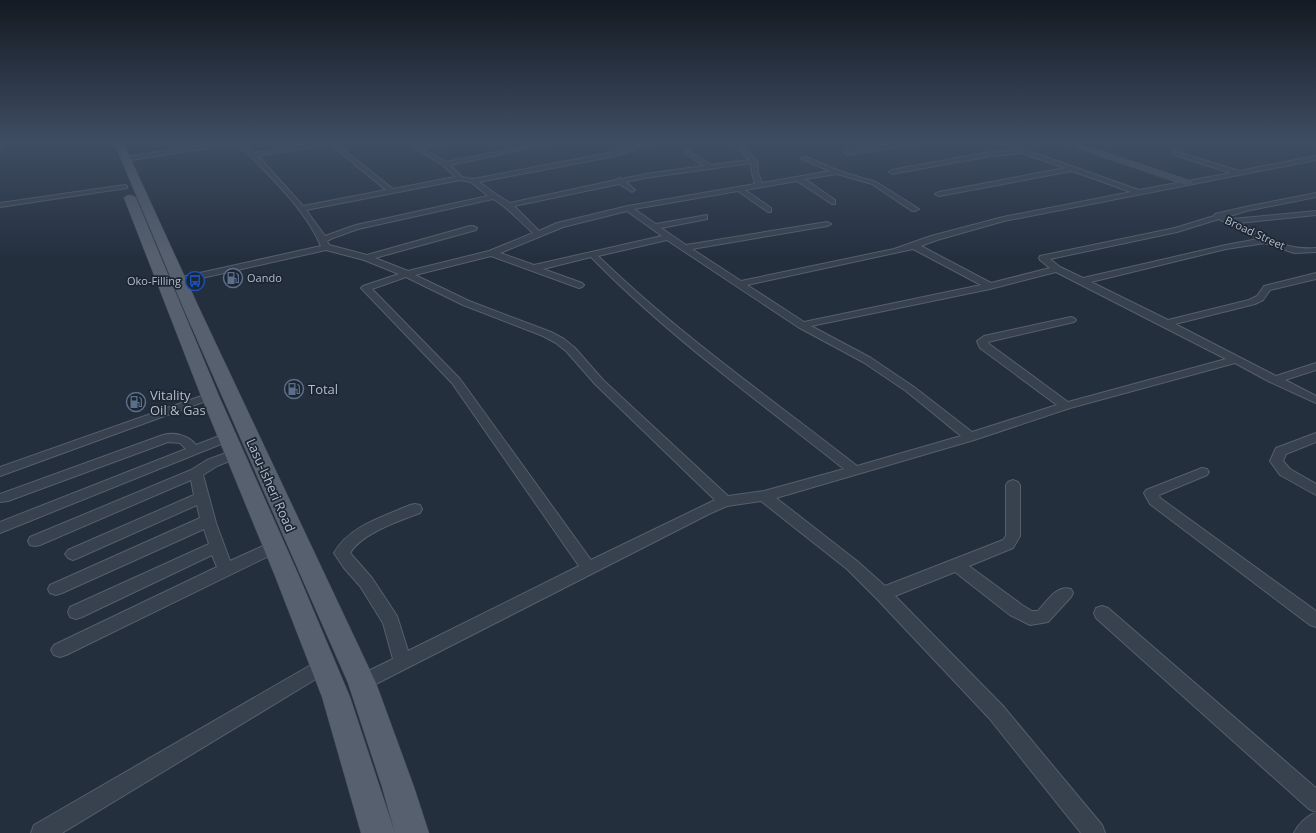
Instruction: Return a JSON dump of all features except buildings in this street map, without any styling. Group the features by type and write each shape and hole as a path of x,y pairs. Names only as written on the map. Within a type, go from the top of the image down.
{"main road":[{"name":"Lasu-Isheri Road","path":"123,181 210,396 336,697 378,833"},
{"name":"Lasu-Isheri Road","path":"136,181 193,312 362,683 398,787 412,833"}],"street":[{"path":"277,181 301,209 325,243"},
{"path":"379,181 390,190"},
{"path":"301,209 390,190 443,181"},
{"path":"473,181 494,197 509,205 518,216 538,234"},
{"path":"509,205 615,181"},
{"path":"620,181 632,190"},
{"path":"588,568 456,381 366,288 407,274 492,253 560,225 628,208 779,181"},
{"path":"802,181 832,202"},
{"path":"867,181 874,183 915,209"},
{"path":"939,194 1009,181"},
{"path":"1105,181 1138,193"},
{"path":"740,284 914,246 934,238 1002,219 1194,181"},
{"path":"0,206 125,187"},
{"path":"738,188 756,198 768,210"},
{"path":"1316,196 1218,216 1177,230 1043,258 1057,269 1168,323 1235,360 1316,400"},
{"path":"325,243 330,236 356,227 494,197"},
{"path":"628,208 684,248 802,325 867,360 910,390 970,437"},
{"path":"1233,221 1316,213"},
{"name":"Broad Street","path":"1218,216 1233,221 1267,240 1291,250 1316,250"},
{"path":"654,227 704,217"},
{"path":"684,248 827,224"},
{"path":"367,258 473,228"},
{"path":"534,268 669,237"},
{"path":"1082,281 1226,247 1267,240"},
{"path":"180,280 325,243 407,274 466,303 547,334 560,341 572,350 599,382 725,501"},
{"path":"914,246 990,286"},
{"path":"492,253 579,285"},
{"path":"593,255 623,285 701,350 855,471"},
{"path":"802,325 990,286 1057,269"},
{"path":"1168,323 1252,302 1260,298 1267,288 1316,276"},
{"path":"1066,406 984,346 982,341 988,338 1071,320"},
{"path":"362,683 588,568 725,501 764,496 855,471 970,437 1066,406 1235,360"},
{"path":"1274,380 1316,366"},
{"path":"0,472 210,396"},
{"path":"1316,437 1281,451 1276,460 1285,472 1316,490"},
{"path":"3,498 167,438 182,438 189,442 194,452"},
{"path":"0,528 194,452 231,446"},
{"path":"35,541 196,473 212,463 231,446"},
{"path":"1202,472 1151,493 1155,502 1316,620"},
{"path":"196,473 208,522 226,570"},
{"path":"883,594 1008,544 1013,536 1013,485"},
{"path":"764,496 852,565 883,594 996,712 1094,833"},
{"path":"73,554 201,498"},
{"path":"404,662 391,621 366,582 349,564 342,553 347,544 366,532 415,509"},
{"path":"56,589 208,522"},
{"path":"76,612 216,546"},
{"path":"60,650 274,547"},
{"path":"956,564 1016,610 1030,618 1042,617 1065,593"},
{"path":"1102,613 1316,802"},
{"path":"42,833 323,666"},
{"path":"1305,833 1316,823"}],"place":[{"name":"Oando","path":"233,278"},
{"name":"Oko-Filling","path":"195,281"},
{"name":"Total","path":"294,389"},
{"name":"Vitality Oil & Gas","path":"136,402"}]}
